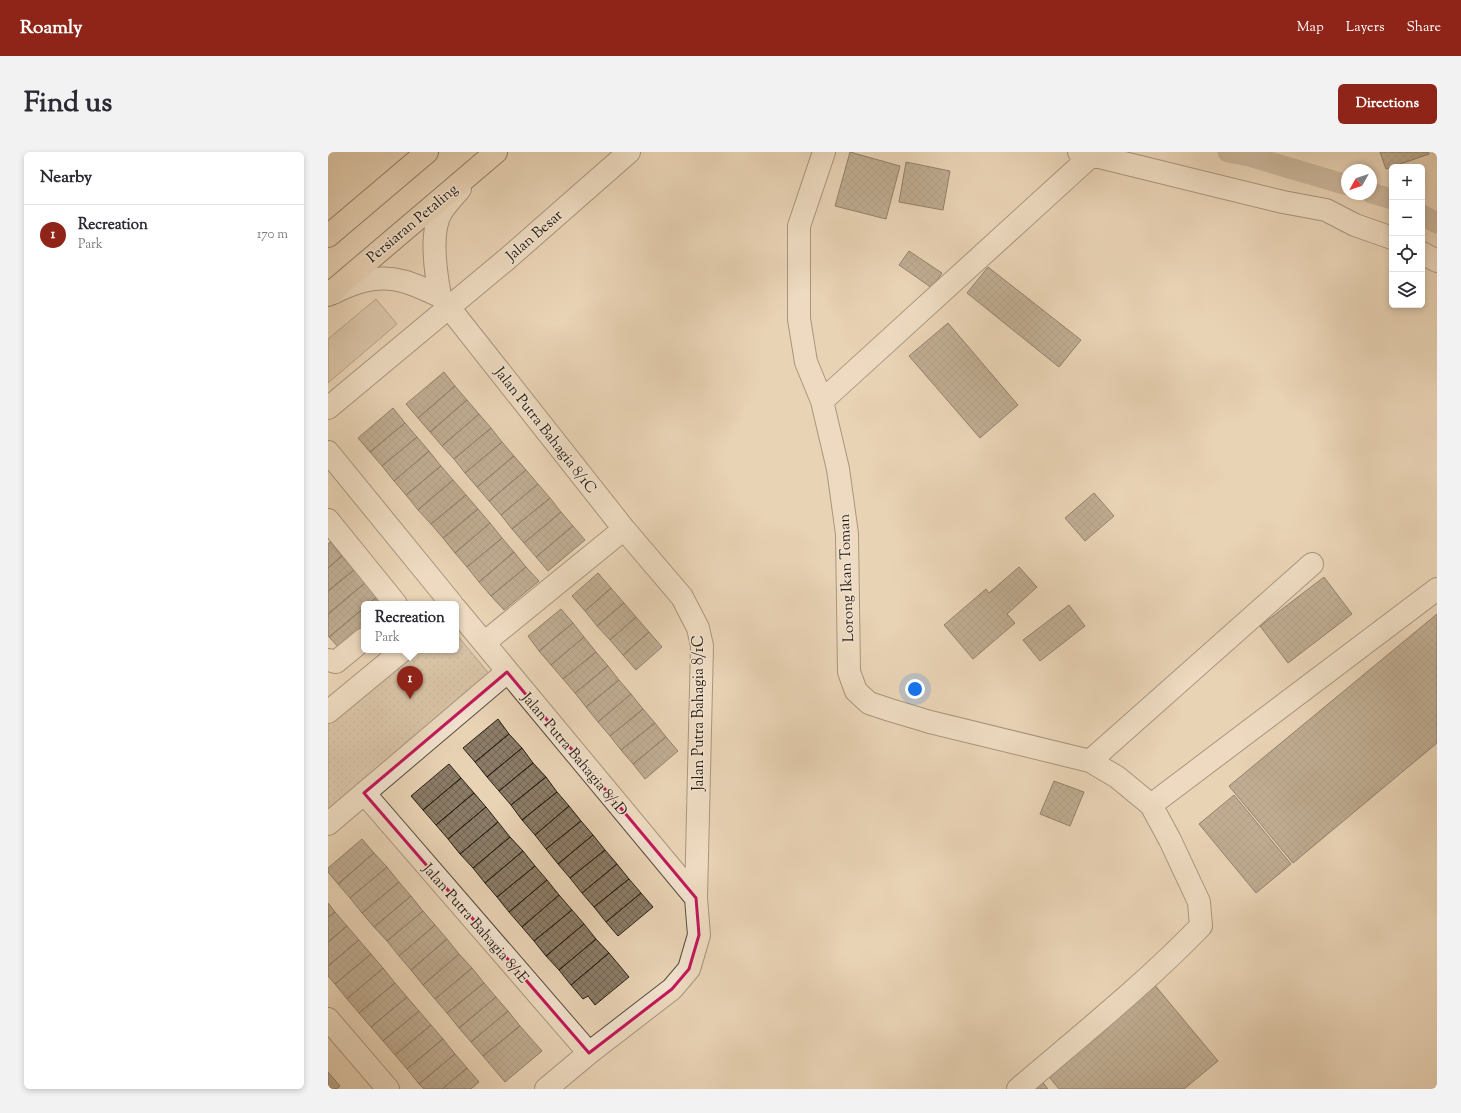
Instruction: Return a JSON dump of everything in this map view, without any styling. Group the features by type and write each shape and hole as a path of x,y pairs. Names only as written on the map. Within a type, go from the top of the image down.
{"main road":[{"path":"328,236 427,152"},
{"name":"Persiaran Petaling","path":"328,295 496,152"}],"street":[{"name":"Jalan Besar","path":"328,408 445,302 513,254 629,152"},
{"name":"Lorong Ikan Toman","path":"824,152 799,226 799,319 806,362 822,401 838,469 847,534 849,672 856,691 869,702 930,722 1090,761 1117,777 1151,805"},
{"path":"822,401 1085,154 1283,202 1326,210 1355,225 1389,237"},
{"path":"445,302 435,270 436,232 441,212 478,167"},
{"path":"1425,255 1437,261"},
{"path":"328,295 348,286 370,279 385,278 403,281 445,302"},
{"name":"Jalan Putra Bahagia 8/1C","path":"445,302 624,529 682,597 698,628 702,646 696,898 699,935 689,969 672,989 546,1089"},
{"path":"328,452 450,601"},
{"path":"328,520 394,601"},
{"path":"484,643 624,529"},
{"path":"1090,761 1312,564"},
{"path":"1018,1089 1150,976 1201,926 1199,902 1170,840 1151,805 1437,589"},
{"name":"Jalan Putra Bahagia 8/1D","path":"459,613 696,898"},
{"path":"328,660 336,662 361,641"},
{"path":"328,712 399,653"},
{"path":"328,824 507,672"},
{"name":"Jalan Putra Bahagia 8/1E","path":"364,792 590,1053"},
{"path":"328,1020 388,1089"}],"highlighted area":[{"path":"507,672 696,898 699,935 689,969 672,989 589,1053 364,793"}],"shaded area":[{"path":"376,299 397,324 328,383 328,339"},
{"path":"459,638 491,676 328,814 328,722 410,653 459,653"}],"building":[{"path":"850,152 900,166 886,219 835,206"},
{"path":"1380,152 1428,152 1429,154 1400,164 1389,164 1389,168 1386,169"},
{"path":"906,162 950,171 943,210 899,202"},
{"path":"909,251 942,273 932,288 899,265"},
{"path":"988,267 1081,340 1059,367 967,293"},
{"path":"948,323 1018,405 980,438 909,356"},
{"path":"444,372 455,386 418,418 406,404"},
{"path":"455,386 467,400 430,432 418,418"},
{"path":"467,400 479,414 442,446 430,432"},
{"path":"393,408 405,423 370,452 358,438"},
{"path":"479,414 491,428 454,459 442,446"},
{"path":"405,423 417,437 382,466 370,452"},
{"path":"491,428 502,442 465,473 454,459"},
{"path":"417,437 429,451 394,481 382,466"},
{"path":"502,442 514,456 477,487 465,473"},
{"path":"429,451 441,466 406,495 394,481"},
{"path":"514,456 526,470 489,501 477,487"},
{"path":"441,466 453,480 418,510 406,495"},
{"path":"526,470 538,484 501,515 489,501"},
{"path":"453,480 466,495 431,524 418,510"},
{"path":"538,484 550,498 512,529 501,515"},
{"path":"1094,493 1114,516 1085,541 1065,518"},
{"path":"466,495 478,509 443,538 431,524"},
{"path":"550,498 561,512 524,543 512,529"},
{"path":"478,509 490,523 455,553 443,538"},
{"path":"561,512 573,526 536,557 524,543"},
{"path":"490,523 502,538 467,567 455,553"},
{"path":"573,526 585,540 548,571 536,557"},
{"path":"502,538 514,552 479,582 467,567"},
{"path":"330,542 342,556 328,568 328,544"},
{"path":"514,552 526,567 491,596 479,582"},
{"path":"342,556 354,570 328,591 328,568"},
{"path":"526,567 539,581 504,610 491,596"},
{"path":"1019,567 1037,587 1007,614 1015,623 973,659 944,625 986,589 989,593"},
{"path":"354,570 365,583 328,614 328,591"},
{"path":"598,573 611,588 585,611 572,596"},
{"path":"1324,577 1352,614 1288,663 1260,626"},
{"path":"365,583 377,597 372,601 361,601 361,610 329,637 328,614"},
{"path":"611,588 624,603 597,626 585,611"},
{"path":"377,597 380,601 372,601"},
{"path":"624,603 636,617 610,640 597,626"},
{"path":"1069,605 1085,626 1040,661 1023,640"},
{"path":"561,609 573,623 539,651 528,636"},
{"path":"361,610 361,633 341,650 329,637"},
{"path":"1437,614 1437,743 1293,863 1229,786"},
{"path":"636,617 649,632 623,655 610,640"},
{"path":"573,623 584,637 551,665 539,651"},
{"path":"649,632 662,647 636,670 623,655"},
{"path":"584,637 596,652 563,679 551,665"},
{"path":"596,652 608,666 575,693 563,679"},
{"path":"608,666 619,680 586,707 575,693"},
{"path":"619,680 631,694 598,722 586,707"},
{"path":"631,694 643,709 610,736 598,722"},
{"path":"643,709 655,723 621,750 610,736"},
{"path":"498,719 509,734 475,762 463,748"},
{"path":"655,723 666,737 633,764 621,750"},
{"path":"509,734 522,748 487,777 475,762"},
{"path":"666,737 678,751 645,779 633,764"},
{"path":"522,748 533,763 499,791 487,777"},
{"path":"533,763 546,777 511,805 499,791"},
{"path":"449,764 461,778 423,810 411,796"},
{"path":"546,777 557,792 522,820 511,805"},
{"path":"461,778 474,793 436,825 423,810"},
{"path":"1054,781 1084,792 1070,826 1040,814"},
{"path":"557,792 569,806 535,835 522,820"},
{"path":"474,793 486,807 448,839 436,825"},
{"path":"1234,795 1291,864 1256,893 1199,824"},
{"path":"569,806 581,821 546,849 535,835"},
{"path":"486,807 498,822 460,854 448,839"},
{"path":"581,821 593,835 558,864 546,849"},
{"path":"498,822 510,837 473,868 460,854"},
{"path":"593,835 605,850 570,878 558,864"},
{"path":"510,837 523,851 485,883 473,868"},
{"path":"362,839 374,853 338,884 328,872 328,868"},
{"path":"605,850 617,864 582,893 570,878"},
{"path":"523,851 535,866 497,897 485,883"},
{"path":"374,853 387,867 350,898 338,884"},
{"path":"617,864 629,879 594,907 582,893"},
{"path":"535,866 547,880 509,912 497,897"},
{"path":"387,867 399,882 362,913 350,898"},
{"path":"629,879 641,893 606,922 594,907"},
{"path":"547,880 559,895 522,927 509,912"},
{"path":"399,882 411,896 374,927 362,913"},
{"path":"641,893 653,907 618,936 606,922"},
{"path":"559,895 572,910 534,941 522,927"},
{"path":"411,896 423,911 387,941 374,927"},
{"path":"328,903 335,912 328,917"},
{"path":"572,910 584,924 546,956 534,941"},
{"path":"423,911 435,925 399,956 387,941"},
{"path":"335,912 347,926 328,942 328,917"},
{"path":"584,924 596,939 559,970 546,956"},
{"path":"435,925 447,939 411,970 399,956"},
{"path":"347,926 359,940 328,966 328,942"},
{"path":"447,939 459,954 423,985 411,970"},
{"path":"596,939 609,953 571,985 559,970"},
{"path":"359,940 371,954 335,984 328,976 328,966"},
{"path":"609,953 629,977 595,1005 588,996 583,999 571,985"},
{"path":"371,954 383,968 347,999 335,984"},
{"path":"459,954 472,968 435,999 423,985"},
{"path":"383,968 395,983 359,1013 347,999"},
{"path":"472,968 484,983 447,1013 435,999"},
{"path":"395,983 407,997 371,1027 359,1013"},
{"path":"484,983 496,997 459,1028 447,1013"},
{"path":"1153,983 1218,1061 1184,1089 1059,1089 1046,1073"},
{"path":"407,997 419,1011 383,1041 371,1027"},
{"path":"496,997 508,1011 471,1042 459,1028"},
{"path":"419,1011 431,1025 395,1055 383,1041"},
{"path":"508,1011 520,1026 483,1056 471,1042"},
{"path":"431,1025 443,1039 407,1069 395,1055"},
{"path":"520,1026 542,1051 505,1082 483,1056"},
{"path":"443,1039 455,1054 419,1084 407,1069"},
{"path":"455,1054 467,1068 442,1089 424,1089 419,1084"},
{"path":"467,1068 479,1082 471,1089 442,1089"},
{"path":"328,1072 340,1086 337,1089 328,1089"},
{"path":"1041,1080 1048,1089 1030,1089"}],"waterway":[{"path":"1228,152 1249,156 1341,183"},
{"path":"1377,195 1389,198"},
{"path":"1425,217 1437,223"}],"place":[{"name":"Recreation","path":"410,699"}]}
